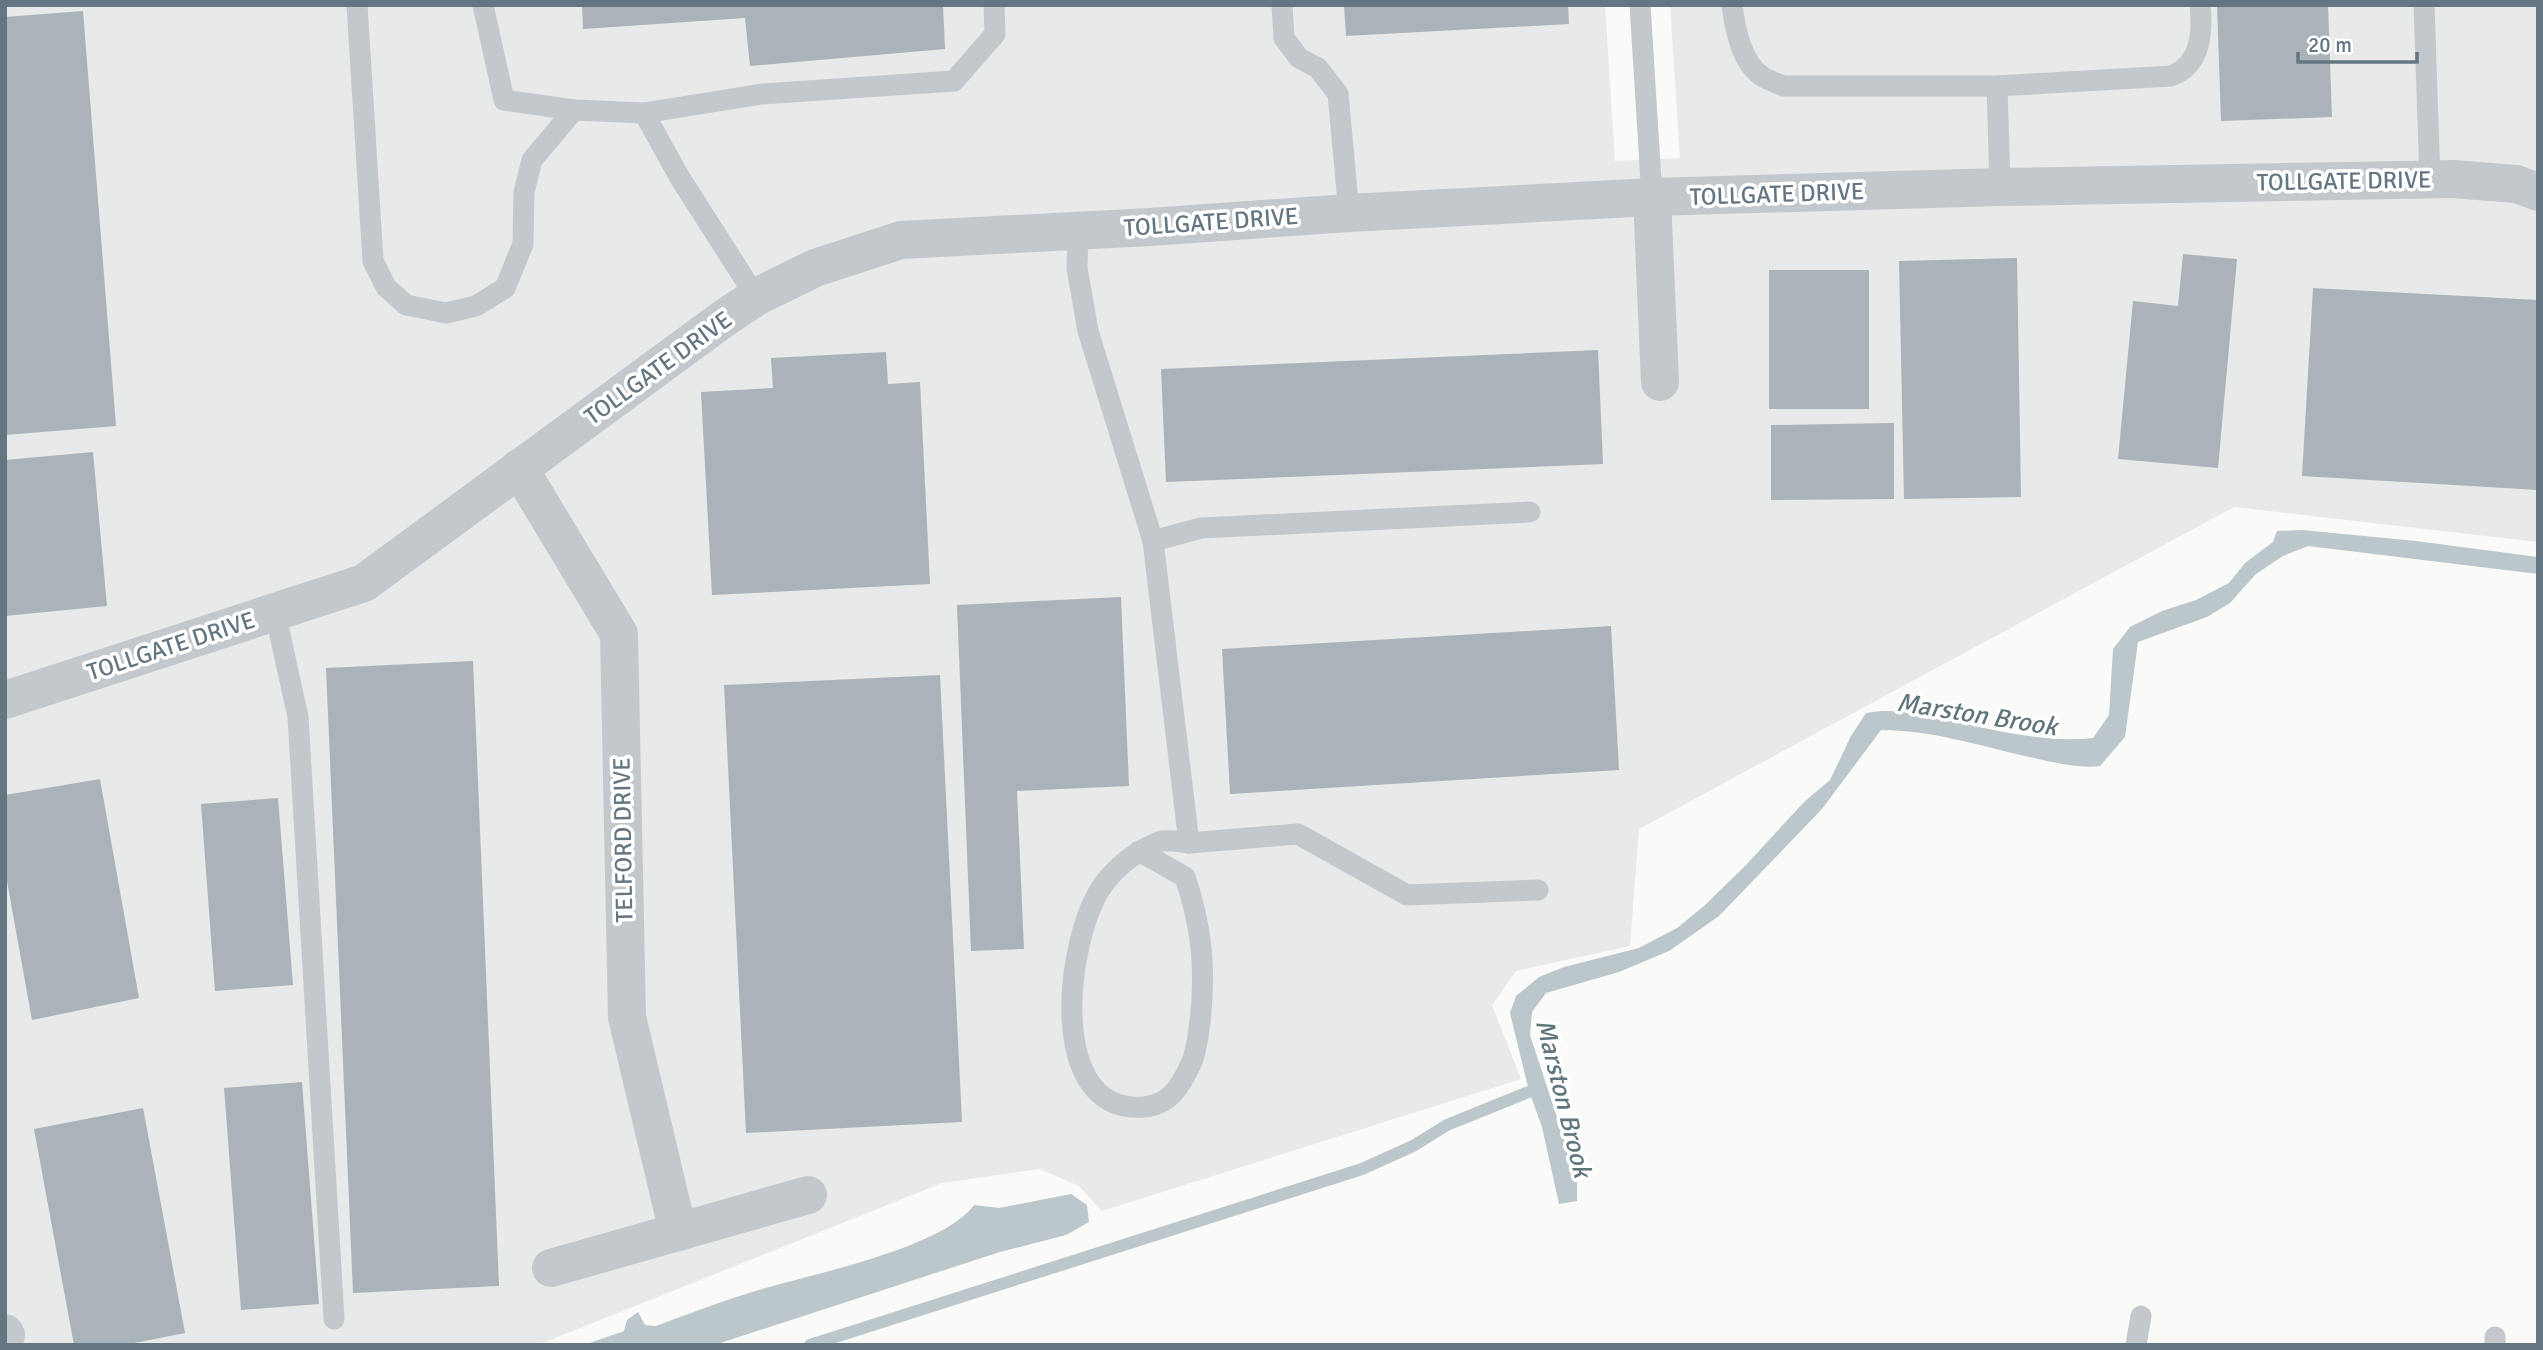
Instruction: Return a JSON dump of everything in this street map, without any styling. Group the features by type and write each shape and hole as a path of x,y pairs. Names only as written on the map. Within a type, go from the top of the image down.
{"street":[{"name":"TOLLGATE DRIVE","path":"5,700 364,583 723,319 756,298 815,268 901,240 1652,197 2000,187 2430,180 2516,184 2538,192"},
{"path":"1652,197 1660,382"},
{"name":"TELFORD DRIVE","path":"520,468 618,634 627,1017 678,1232"},
{"path":"551,1268 808,1195"}],"lane":[{"path":"356,5 373,261 386,287 406,305 446,313 476,306 505,288 523,244 524,192 533,160 574,110"},
{"path":"483,5 504,100 574,110 644,113 762,94 954,81 996,34 994,5"},
{"path":"1282,5 1284,38 1299,58 1318,68 1338,94 1349,213"},
{"path":"1640,5 1652,197"},
{"path":"1732,5 1736,31 1746,56 1760,75 1784,86 1997,86 2171,76 2183,72 2193,60 2202,31 2200,5"},
{"path":"2424,5 2430,180"},
{"path":"1997,86 2000,187"},
{"path":"644,113 680,177 756,298"},
{"path":"1078,230 1077,268 1088,331 1153,541 1189,843"},
{"path":"1153,541 1201,528 1530,512"},
{"path":"275,612 298,717 334,1319"},
{"path":"1139,851 1185,877 1203,948 1203,993 1196,1052 1181,1087 1156,1106 1137,1108 1118,1106 1093,1090 1080,1062 1073,1037 1073,992 1077,950 1087,917 1103,885 1139,851 1161,841 1189,843 1298,834 1407,895 1538,890"},
{"path":"2136,1345 2141,1317"}],"shaded area":[{"path":"5,5 1605,5 1615,161 1680,158 1670,5 2538,5 2538,542 2234,507 1639,829 1630,946 1516,971 1492,1005 1521,1079 1102,1211 1079,1186 1039,1169 942,1183 538,1345 5,1345"},
{"path":"2302,530 2538,557 2538,574 2308,546 2283,556 2256,574 2230,603 2207,617 2138,642 2125,737 2100,766 2062,764 1935,735 1881,730 1822,809 1719,916 1669,951 1619,972 1546,993 1532,1012 1530,1035 1577,1178 1577,1201 1559,1204 1542,1127 1529,1091 1510,1013 1516,996 1539,977 1564,967 1639,948 1677,928 1704,906 1804,802 1830,780 1851,736 1866,713 1909,712 2004,732 2058,739 2093,738 2109,715 2113,649 2130,627 2162,611 2196,600 2229,583 2245,563 2273,542 2277,531"},
{"path":"1071,1194 1087,1205 1089,1222 1066,1235 1000,1252 714,1345 584,1345 624,1331 627,1320 638,1312 645,1325 656,1326 752,1292 872,1259 934,1235 958,1221 974,1205 999,1208"}],"building":[{"path":"582,5 943,5 945,49 750,66 745,18 583,29"},
{"path":"1344,5 1568,5 1569,24 1346,36"},
{"path":"2217,5 2328,5 2332,117 2221,121"},
{"path":"83,11 116,426 5,435 5,17"},
{"path":"2183,254 2237,259 2218,468 2118,459 2133,301 2178,306"},
{"path":"2017,258 2021,497 1904,499 1899,261"},
{"path":"1769,270 1869,270 1869,409 1769,409"},
{"path":"2313,288 2538,300 2538,490 2302,476"},
{"path":"1598,350 1603,464 1166,482 1161,369"},
{"path":"886,352 888,384 920,382 930,584 712,595 701,392 773,388 771,358"},
{"path":"1894,423 1894,499 1771,500 1771,425"},
{"path":"93,452 107,606 5,616 5,460"},
{"path":"1121,597 1129,786 1017,791 1024,949 971,951 957,605"},
{"path":"1611,626 1619,770 1230,794 1222,649"},
{"path":"473,661 499,1286 353,1293 326,668"},
{"path":"940,675 962,1122 746,1133 724,685"},
{"path":"100,779 139,998 32,1020 5,870 5,795"},
{"path":"278,798 293,985 215,991 201,804"},
{"path":"302,1082 319,1304 241,1310 224,1088"},
{"path":"143,1108 185,1333 124,1345 74,1345 34,1129"}],"waterway":[{"name":"Marston Brook","path":"810,1345 1362,1169 1413,1146 1447,1125 1536,1089"}]}
